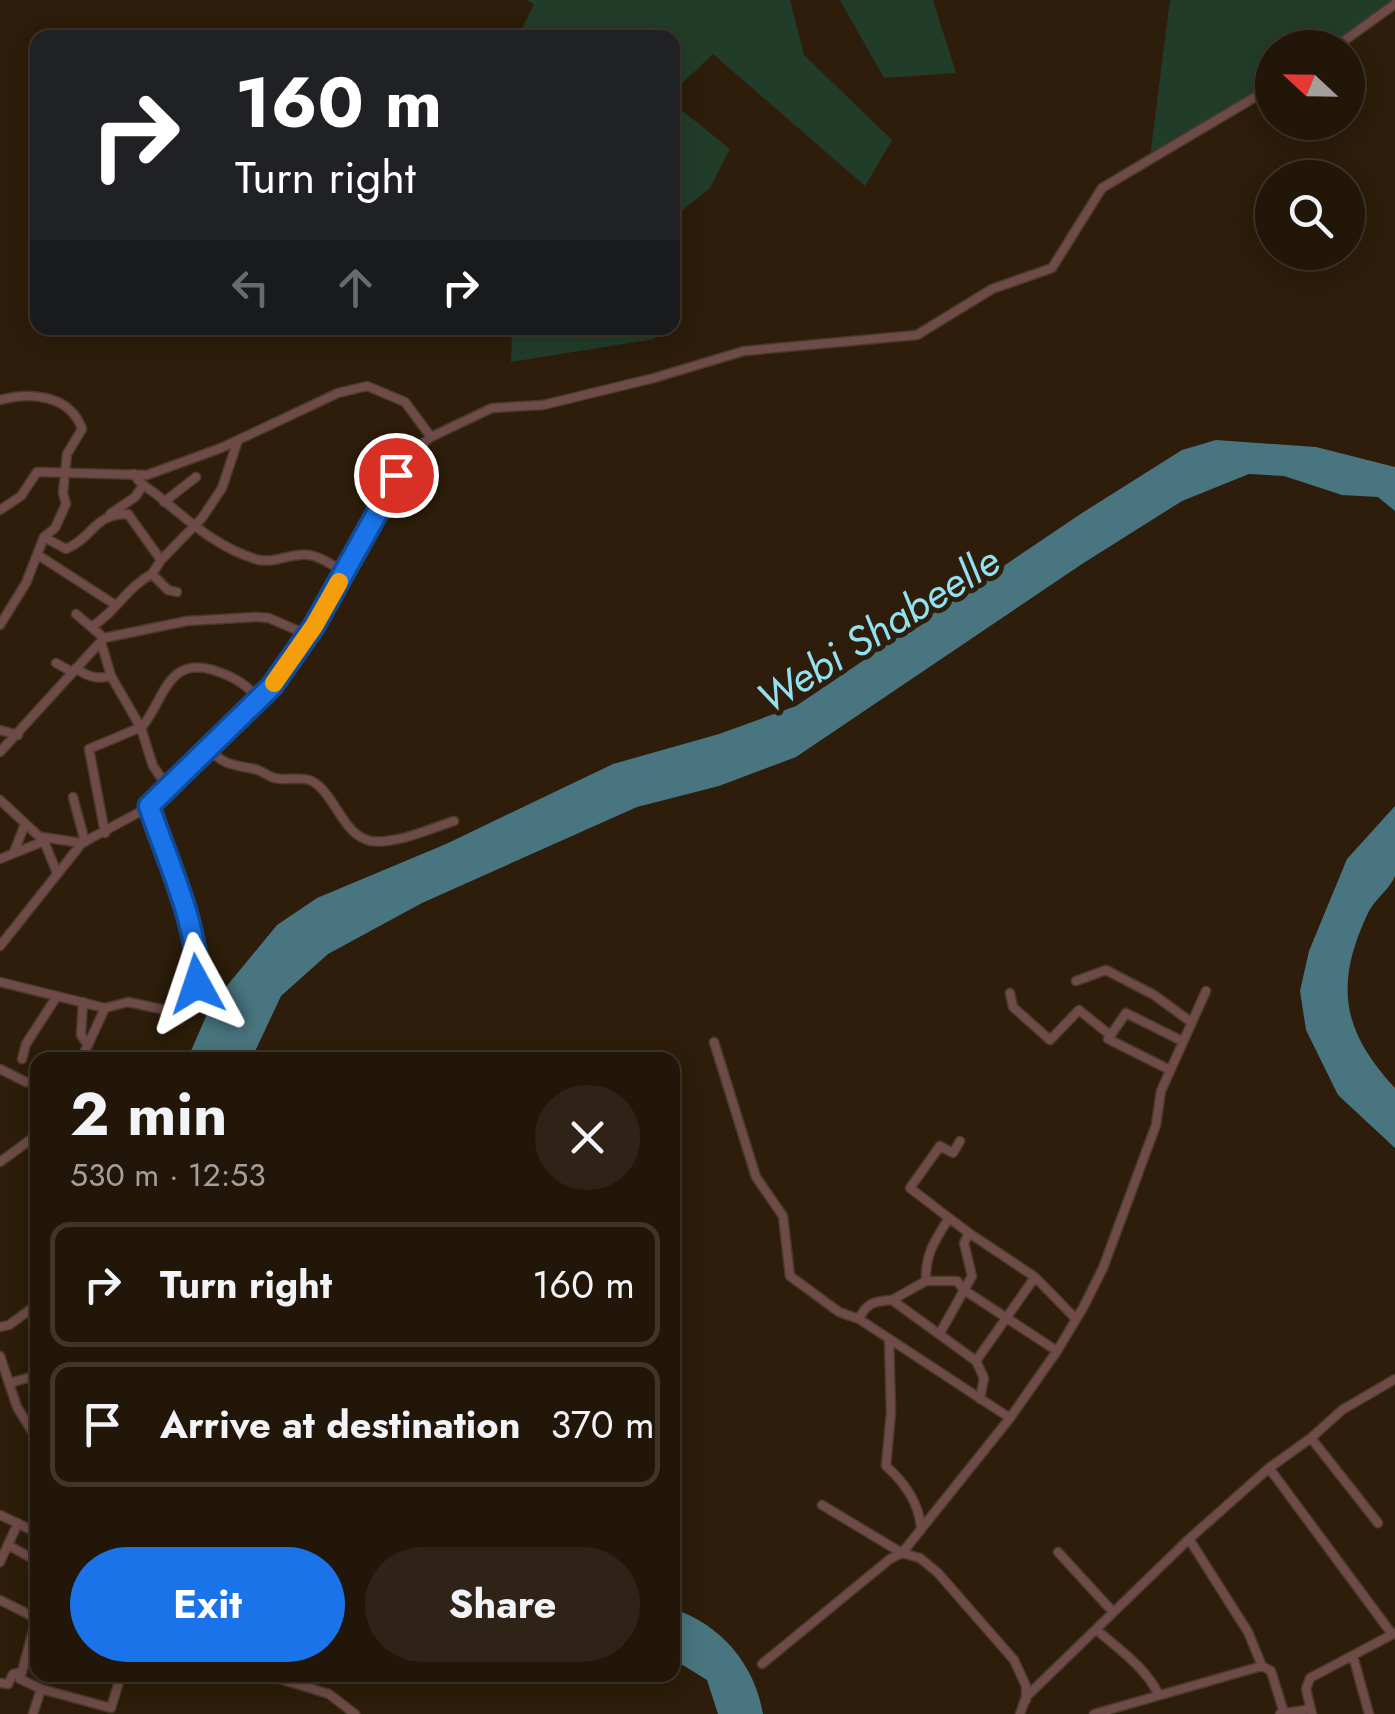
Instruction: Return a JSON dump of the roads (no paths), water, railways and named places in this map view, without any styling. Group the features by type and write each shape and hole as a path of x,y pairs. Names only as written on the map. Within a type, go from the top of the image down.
{"street":[{"path":"1359,30 1395,4"},
{"path":"0,946 84,842 149,806 259,700 308,635 396,475 416,448 431,437 492,408 544,405 744,351 917,335 992,289 1052,268 1102,188 1255,97"},
{"path":"0,510 21,496 37,472 147,475 338,393 367,386 405,402 431,437"},
{"path":"0,400 30,394 64,404 82,428 67,454 63,493 66,504 55,528 44,537 26,583 0,625"},
{"path":"92,626 136,583 152,574 222,488 238,438"},
{"path":"134,474 142,487 154,492 217,543 254,559 275,562 291,555 312,554 344,572"},
{"path":"164,502 196,477"},
{"path":"44,537 66,549 142,487"},
{"path":"110,514 128,514 161,560"},
{"path":"38,554 114,604"},
{"path":"152,574 168,590 177,592"},
{"path":"76,614 103,640 111,676 135,716 153,766 167,786"},
{"path":"0,752 103,640 186,621 256,618 269,618 308,635"},
{"path":"56,663 83,674 111,676"},
{"path":"105,833 89,748 140,728 152,716 166,684 188,667 204,667 234,678 250,688 259,700"},
{"path":"122,727 140,728"},
{"path":"0,730 18,735"},
{"path":"207,748 226,764 257,769 273,778 313,781 328,795 356,835 368,841 386,841 454,821"},
{"path":"73,797 84,842"},
{"path":"0,800 40,838 58,873"},
{"path":"0,982 106,1008 128,1002 170,1011 182,1008 192,999 199,964 194,940 149,806"},
{"path":"14,852 25,824"},
{"path":"0,859 40,838 84,842"},
{"path":"1076,981 1106,970 1154,994 1191,1022"},
{"path":"762,1664 902,1553 1010,1418 1057,1351 1102,1268 1156,1125 1160,1092 1206,991"},
{"path":"1010,993 1013,1007 1050,1040 1079,1010 1110,1035"},
{"path":"22,1059 26,1044 57,996"},
{"path":"83,1002 80,1034 88,1045"},
{"path":"84,1052 106,1008"},
{"path":"1170,1070 1108,1039 1126,1013 1182,1041"},
{"path":"714,1042 756,1177 783,1216 790,1276 839,1312 860,1320 1010,1418"},
{"path":"0,1069 26,1082"},
{"path":"0,1162 30,1140"},
{"path":"960,1141 953,1153 940,1146 910,1188 1034,1278 1075,1318"},
{"path":"926,1281 925,1262 930,1248 949,1218"},
{"path":"940,1333 972,1276 964,1243 968,1233"},
{"path":"976,1360 1034,1278"},
{"path":"860,1320 864,1308 876,1301 892,1300 926,1281 958,1281 964,1290 1057,1351"},
{"path":"892,1300 976,1360 984,1378 980,1399"},
{"path":"0,1327 30,1310"},
{"path":"890,1340 891,1412 886,1466 902,1480 920,1514 921,1530"},
{"path":"0,1356 17,1407 30,1428"},
{"path":"10,1383 30,1377"},
{"path":"1020,1714 1026,1700 1113,1612 1268,1468 1342,1410 1395,1379"},
{"path":"1311,1438 1378,1523"},
{"path":"1189,1540 1248,1632 1262,1666 1271,1671 1282,1713 1312,1711 1306,1690 1310,1678 1394,1633 1268,1468"},
{"path":"822,1505 902,1553 920,1558 938,1573 1014,1660 1026,1686 1026,1700"},
{"path":"0,1515 30,1528"},
{"path":"0,1562 18,1523"},
{"path":"8,1545 30,1555"},
{"path":"1058,1552 1113,1612"},
{"path":"0,1600 30,1615"},
{"path":"1098,1631 1134,1660 1152,1680 1159,1695"},
{"path":"30,1643 20,1679 41,1689 112,1708 118,1682"},
{"path":"1353,1656 1370,1714"},
{"path":"1094,1714 1262,1666"},
{"path":"0,1683 8,1684 12,1674 20,1672"},
{"path":"290,1682 329,1694 352,1713"},
{"path":"33,1714 41,1689"}],"water":[{"path":"1216,440 1316,447 1395,467 1395,511 1378,497 1342,495 1284,476 1249,474 1182,501 796,757 719,786 637,807 422,903 328,954 281,996 255,1052 190,1052 211,1005 277,925 317,898 446,844 613,764 719,734 796,706 1182,450"},
{"path":"1395,806 1395,876 1368,913 1350,963 1348,985 1354,1027 1377,1067 1395,1088 1395,1148 1338,1095 1306,1030 1300,991 1309,951 1347,859"},
{"path":"680,1612 706,1625 733,1649 752,1679 763,1714 718,1714 707,1680 680,1663"}],"water label":[{"name":"Webi Shabeelle","path":"878,629"}]}
